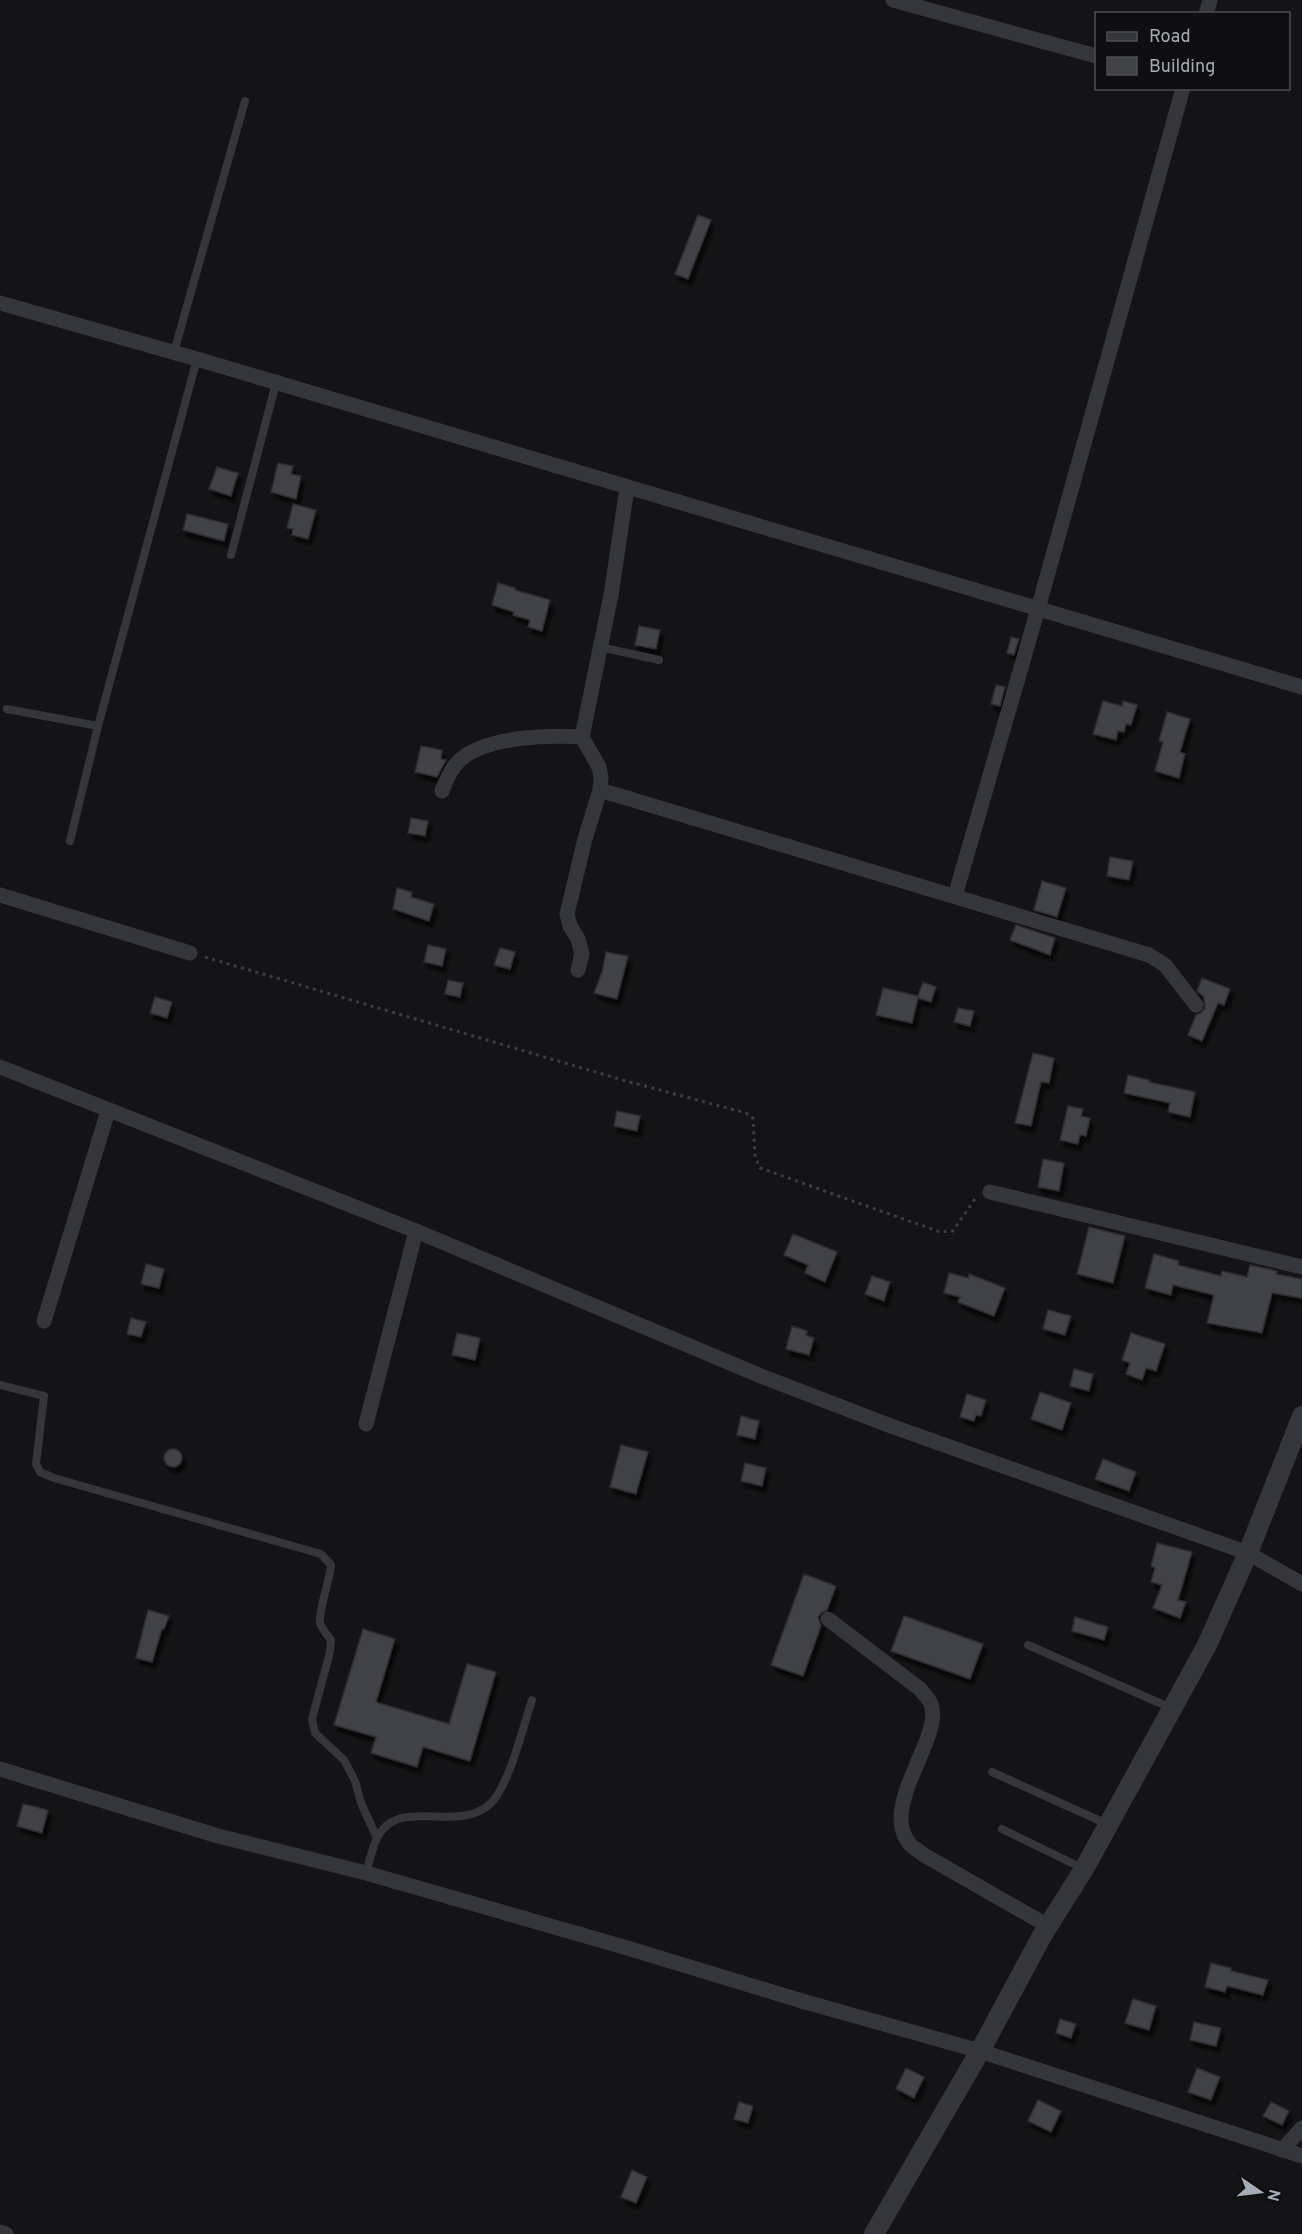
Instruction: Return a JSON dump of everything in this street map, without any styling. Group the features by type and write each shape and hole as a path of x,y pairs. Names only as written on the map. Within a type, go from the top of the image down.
{"street":[{"path":"893,0 1095,56"},
{"path":"955,896 1038,609 1182,90"},
{"path":"0,303 174,352 1302,687"},
{"path":"578,970 582,954 567,914 585,839 600,790 601,777 599,767 582,737 611,595 627,488"},
{"path":"442,791 448,775 461,759 479,748 526,737 546,735 582,737"},
{"path":"600,790 1149,955 1165,965 1196,1005"},
{"path":"0,895 190,953"},
{"path":"0,1067 416,1231 760,1376 891,1426 1248,1553 1302,1584"},
{"path":"44,1321 108,1111"},
{"path":"990,1192 1302,1267"},
{"path":"366,1424 416,1231"},
{"path":"874,2234 980,2051 1048,1926 1084,1869 1173,1709 1207,1644 1248,1553 1302,1416"},
{"path":"828,1619 920,1689 931,1703 933,1717 903,1801 902,1824 909,1844 924,1855 1048,1926"},
{"path":"0,1769 218,1836 366,1873 980,2051 1302,2156"},
{"path":"1282,2150 1302,2128"},
{"path":"0,2232 6,2234"}],"lane":[{"path":"174,352 245,101"},
{"path":"70,841 98,726 197,359"},
{"path":"231,555 276,383"},
{"path":"600,647 660,660"},
{"path":"7,709 98,726"},
{"path":"0,1385 45,1396 36,1464 40,1472 54,1478 321,1554 331,1565 320,1618 321,1626 331,1640 330,1652 312,1719 315,1733 344,1760 355,1781 361,1803 377,1838"},
{"path":"1028,1645 1173,1709"},
{"path":"366,1873 377,1838 387,1825 401,1818 416,1816 461,1818 477,1813 492,1802 504,1783 532,1700"},
{"path":"992,1772 1108,1825"},
{"path":"1002,1829 1084,1869"}],"path":[{"path":"190,953 615,1078 746,1113 753,1118 755,1157 760,1168 940,1232 954,1231 975,1198 990,1192"}],"building":[{"path":"698,215 711,220 688,279 675,274"},
{"path":"278,463 293,466 291,474 301,476 296,499 271,492"},
{"path":"217,467 238,473 231,496 209,489"},
{"path":"293,504 316,510 308,539 292,535 293,529 287,528"},
{"path":"187,514 228,524 224,541 183,530"},
{"path":"498,583 550,600 542,631 528,627 530,620 492,605"},
{"path":"639,626 660,630 656,649 635,645"},
{"path":"1011,637 1019,639 1014,655 1007,653"},
{"path":"996,685 1005,687 1000,706 991,704"},
{"path":"1103,701 1122,706 1123,701 1137,705 1131,725 1126,724 1124,732 1118,731 1116,740 1093,734"},
{"path":"1167,712 1190,719 1180,752 1185,754 1179,778 1155,771 1163,742 1159,741"},
{"path":"421,746 442,750 441,759 446,760 437,777 415,772"},
{"path":"411,818 428,821 425,836 408,833"},
{"path":"1110,857 1133,861 1129,880 1107,876"},
{"path":"1042,881 1066,888 1057,917 1034,910"},
{"path":"397,888 412,892 411,897 434,904 429,921 393,909"},
{"path":"1016,925 1055,938 1050,955 1010,940"},
{"path":"428,945 446,949 442,966 424,962"},
{"path":"500,948 515,952 510,969 494,965"},
{"path":"606,952 628,956 617,999 594,993"},
{"path":"1202,978 1230,989 1224,1005 1218,1003 1202,1041 1188,1035 1196,1015 1205,1008 1204,997 1197,991"},
{"path":"448,980 463,983 460,997 445,994"},
{"path":"923,982 936,987 931,1002 918,998 912,1023 876,1015 883,988 918,996"},
{"path":"155,997 172,1002 167,1018 150,1013"},
{"path":"958,1008 974,1011 970,1026 954,1022"},
{"path":"1033,1053 1054,1058 1049,1083 1041,1082 1031,1126 1015,1123"},
{"path":"1128,1075 1195,1092 1190,1117 1168,1112 1170,1103 1124,1093"},
{"path":"1068,1106 1083,1109 1081,1116 1090,1118 1086,1136 1080,1135 1078,1144 1060,1140"},
{"path":"617,1111 640,1116 637,1131 614,1126"},
{"path":"1043,1159 1064,1163 1059,1191 1038,1187"},
{"path":"1089,1227 1125,1236 1113,1283 1077,1274"},
{"path":"793,1234 837,1252 825,1282 805,1273 808,1265 784,1255"},
{"path":"1154,1254 1179,1261 1178,1265 1221,1276 1222,1271 1247,1277 1250,1265 1277,1271 1276,1274 1302,1279 1302,1298 1272,1293 1262,1333 1207,1323 1214,1295 1173,1285 1171,1295 1145,1288"},
{"path":"146,1264 164,1269 159,1288 141,1284"},
{"path":"949,1273 968,1278 969,1274 1005,1288 994,1316 958,1302 960,1297 944,1293"},
{"path":"872,1276 890,1282 884,1301 865,1294"},
{"path":"1048,1310 1071,1316 1065,1335 1043,1329"},
{"path":"131,1318 146,1322 141,1337 127,1334"},
{"path":"792,1326 807,1331 806,1335 814,1338 809,1355 786,1349"},
{"path":"457,1333 480,1338 475,1360 452,1355"},
{"path":"1131,1333 1165,1344 1156,1371 1146,1368 1142,1380 1126,1374 1130,1363 1122,1360"},
{"path":"1074,1369 1093,1374 1089,1391 1070,1386"},
{"path":"1040,1392 1071,1403 1062,1430 1031,1419"},
{"path":"967,1394 986,1400 981,1416 976,1415 974,1421 960,1417"},
{"path":"741,1416 759,1421 755,1439 737,1435"},
{"path":"621,1445 648,1452 636,1494 610,1487"},
{"path":"173,1449 179,1452 182,1458 179,1464 173,1467 167,1464 164,1458 167,1452"},
{"path":"1103,1459 1136,1472 1129,1491 1095,1479"},
{"path":"745,1463 766,1468 762,1486 741,1481"},
{"path":"1157,1543 1192,1552 1178,1600 1186,1602 1180,1618 1153,1608 1162,1585 1151,1582 1155,1568 1151,1566"},
{"path":"804,1574 836,1586 827,1610 818,1617 821,1626 803,1676 771,1665"},
{"path":"148,1610 169,1616 162,1629 152,1662 136,1658"},
{"path":"904,1616 983,1644 970,1679 891,1651"},
{"path":"1075,1617 1108,1627 1104,1640 1072,1631"},
{"path":"363,1629 395,1639 376,1702 449,1724 467,1664 496,1672 470,1761 423,1747 417,1767 371,1753 376,1737 334,1725"},
{"path":"23,1804 48,1810 42,1833 17,1826"},
{"path":"1211,1963 1231,1968 1231,1971 1268,1980 1263,1995 1227,1986 1225,1992 1205,1987"},
{"path":"1133,1999 1156,2006 1149,2030 1125,2023"},
{"path":"1060,2019 1076,2024 1071,2038 1056,2033"},
{"path":"1194,2022 1221,2028 1216,2046 1190,2040"},
{"path":"906,2068 924,2077 914,2098 896,2089"},
{"path":"1197,2068 1220,2077 1211,2100 1188,2092"},
{"path":"1038,2100 1061,2111 1051,2132 1028,2121"},
{"path":"739,2102 753,2106 748,2123 734,2119"},
{"path":"1271,2102 1289,2111 1282,2125 1263,2116"},
{"path":"632,2170 647,2177 636,2203 621,2197"}]}
